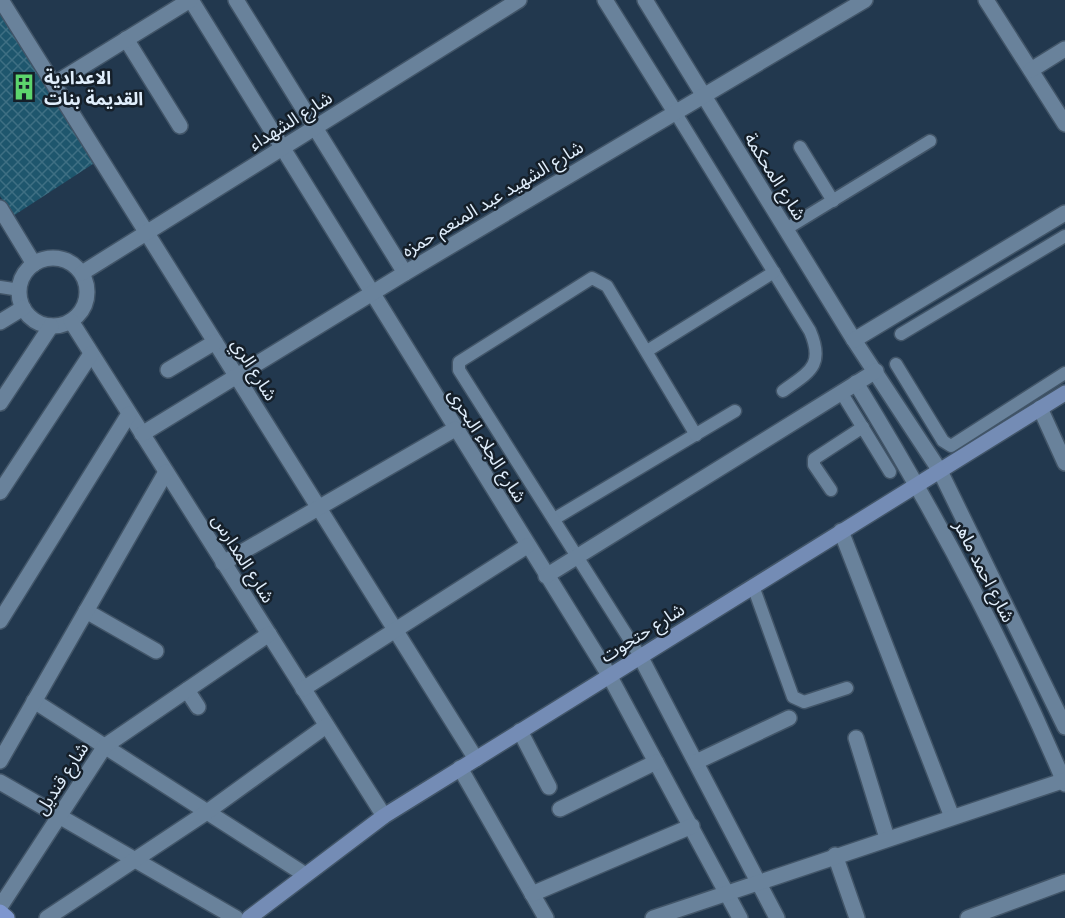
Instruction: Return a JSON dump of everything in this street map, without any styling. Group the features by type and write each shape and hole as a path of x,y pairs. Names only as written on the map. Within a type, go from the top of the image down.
{"main road":[{"name":"شارع حتحوت","path":"249,918 304,874 384,816 1065,393"},
{"path":"0,912 7,918"}],"street":[{"name":"شارع الري","path":"1,0 476,759"},
{"path":"54,84 190,0"},
{"name":"شارع الجلاء البحرى","path":"190,0 609,675 728,891 740,918"},
{"path":"236,0 405,273"},
{"name":"شارع الشهداء","path":"82,273 519,0"},
{"path":"605,0 675,112"},
{"name":"شارع المحكمة","path":"645,0 854,340 876,371"},
{"name":"شارع الشهيد عبد المنعم حمزه","path":"142,434 405,273 704,95 846,5 865,0"},
{"path":"986,0 1065,124"},
{"path":"126,39 180,126"},
{"path":"1031,70 1065,49"},
{"path":"0,208 34,264"},
{"path":"854,340 1065,213"},
{"path":"46,259 60,259 72,264 82,273 87,294 85,305 71,321 51,326 30,317 23,308 20,290 22,280 34,264 46,259"},
{"path":"0,322 23,308"},
{"name":"شارع المدارس","path":"71,321 384,816"},
{"path":"0,403 51,326"},
{"path":"168,370 215,342"},
{"path":"0,492 91,354"},
{"path":"546,576 876,371"},
{"name":"شارع احمد ماهر","path":"876,371 940,471 1065,727"},
{"name":"شارع احمد ماهر","path":"856,383 918,484 1021,684 1064,782"},
{"path":"1040,408 1065,463"},
{"path":"0,621 129,414"},
{"path":"223,563 455,429"},
{"path":"0,761 166,472"},
{"path":"841,531 952,817"},
{"path":"303,689 527,546"},
{"path":"86,611 156,651"},
{"name":"شارع قنديل","path":"0,907 105,746 269,634"},
{"path":"640,656 777,918"},
{"path":"187,690 198,707"},
{"path":"34,701 304,874"},
{"path":"696,762 789,718"},
{"path":"47,918 134,858 207,812 326,726"},
{"path":"520,731 549,787"},
{"path":"856,738 887,838"},
{"path":"560,809 656,762"},
{"path":"460,768 546,918"},
{"path":"0,782 236,918"},
{"path":"653,918 835,855 1064,782"},
{"path":"532,894 692,826"},
{"path":"835,855 857,918"},
{"path":"968,918 1065,882"}],"lane":[{"path":"675,112 817,346 817,357 812,369 783,391"},
{"path":"786,230 930,141"},
{"path":"800,147 833,201"},
{"path":"901,334 1065,236"},
{"path":"647,351 774,272"},
{"path":"640,656 459,370 459,362 592,278 607,286 696,435"},
{"path":"0,287 20,290"},
{"path":"896,364 943,441 951,446 1065,373"},
{"path":"841,392 890,472"},
{"path":"554,519 735,411"},
{"path":"831,490 814,465 814,459 863,427"},
{"path":"753,586 793,698 804,702 847,688"}],"building":[{"name":"الاعدادية القديمة بنات","path":"0,12 96,162 13,216 0,196"}],"place":[{"name":"الاعدادية القديمة بنات","path":"24,87"}]}
